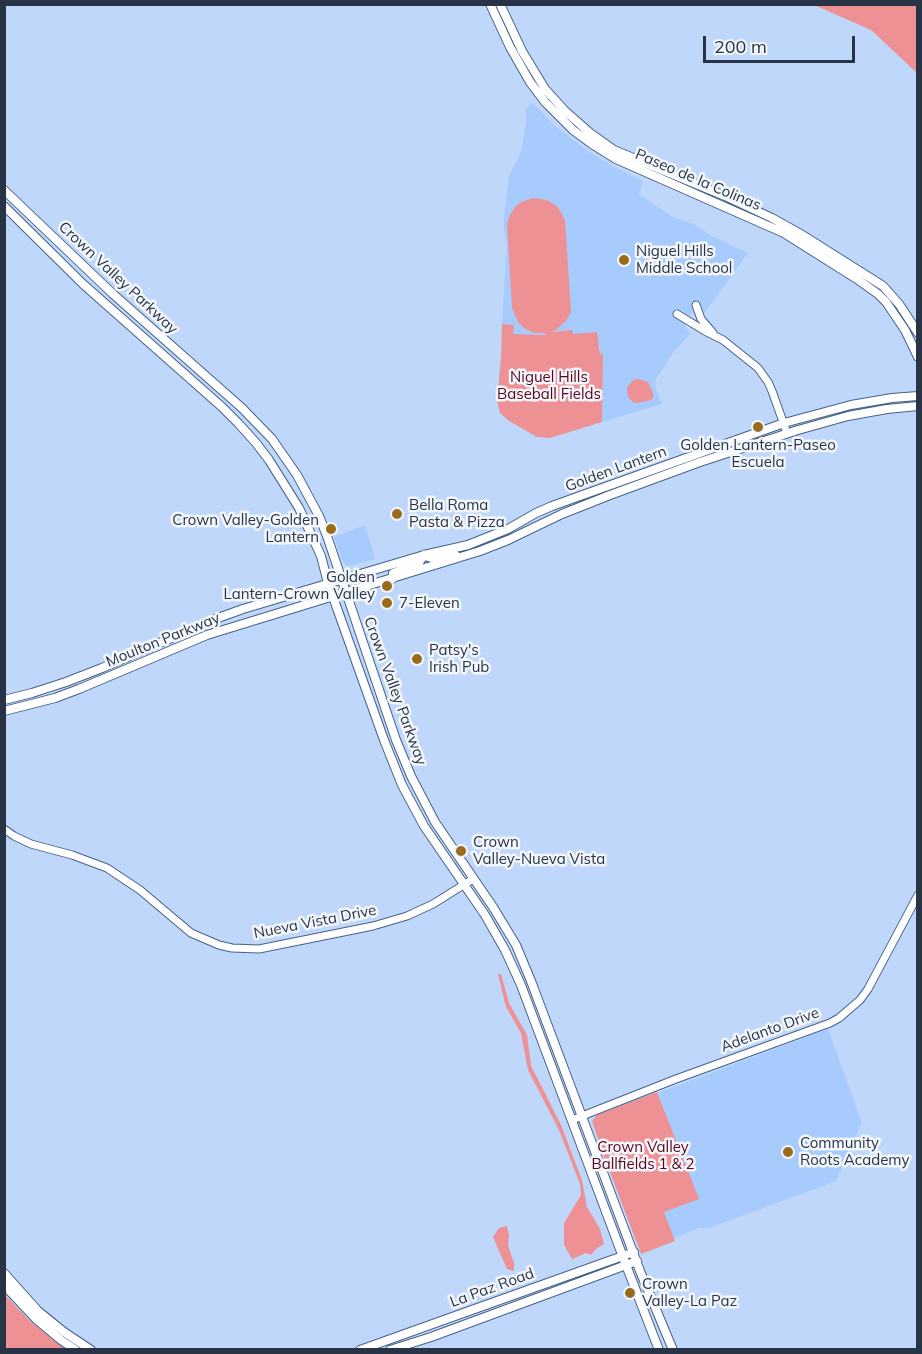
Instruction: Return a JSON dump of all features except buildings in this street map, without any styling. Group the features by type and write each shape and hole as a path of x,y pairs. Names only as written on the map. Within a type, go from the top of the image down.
{"main road":[{"name":"Paseo de la Colinas","path":"490,4 530,82 545,102 573,130 615,159 784,233 849,273 878,294 897,317 912,329"},
{"name":"Paseo de la Colinas","path":"500,4 522,51 545,89 590,133 614,150 772,218 883,286 899,304 912,329 918,357"},
{"name":"Crown Valley Parkway","path":"4,190 105,287 242,408 272,439 309,495 327,536 404,760 435,822 516,945 542,1007 635,1256 673,1350"},
{"name":"Crown Valley Parkway","path":"4,206 83,284 222,407 256,443 299,508 321,556 328,584 402,785 424,826 485,915 513,966 659,1350"},
{"name":"Golden Lantern","path":"328,584 424,555 468,545 508,529 536,513 594,490 784,423 851,405 918,396"},
{"name":"Golden Lantern","path":"334,597 471,555 556,516 700,462 787,433 848,416 918,406"},
{"path":"527,518 532,520 550,513 556,516 561,507 592,496 594,490"},
{"path":"392,579 393,573 418,564 424,555 435,559 453,554 460,557"},
{"name":"Moulton Parkway","path":"4,700 66,682 214,619 328,584"},
{"name":"Moulton Parkway","path":"4,711 32,705 71,692 207,635 334,597"},
{"name":"La Paz Road","path":"360,1350 622,1256 635,1256"},
{"name":"La Paz Road","path":"390,1350 626,1265 635,1256"},
{"path":"4,1273 38,1311 91,1350"},
{"path":"4,1285 43,1326 76,1350"}],"street":[{"path":"696,305 701,319 715,335 746,357 768,382 787,433"},
{"path":"677,314 715,335"},
{"name":"Nueva Vista Drive","path":"4,829 31,844 72,855 107,868 140,890 191,933 202,939 232,948 266,948 373,926 434,904 473,879"},
{"name":"Adelanto Drive","path":"572,1120 839,1018 861,1000 918,895"}],"shaded area":[{"name":"Niguel Hills Middle School","path":"533,103 554,125 588,151 643,181 639,194 673,217 696,225 710,235 748,253 705,312 694,311 686,318 685,327 690,334 675,350 654,384 662,404 602,422 603,355 600,354 600,346 566,332 550,332 546,335 513,334 513,325 502,324 507,245 504,218 509,176 521,152 526,108"},
{"path":"365,525 375,559 348,566 343,563 334,537"},
{"name":"Community Roots Academy","path":"828,1029 862,1123 836,1181 709,1228 700,1228 674,1238 664,1212 698,1199 658,1093"}],"green space":[{"path":"814,5 917,5 917,73 871,30"},
{"name":"Niguel Hills Baseball Fields","path":"533,198 547,200 558,207 565,220 571,312 566,321 551,332 572,330 573,334 597,332 600,354 603,354 602,422 550,438 537,437 509,421 500,413 497,401 502,324 514,325 513,334 546,335 525,329 518,322 512,308 507,224 515,207"},
{"path":"633,380 648,382 654,396 651,400 637,403 628,397 627,388"},
{"path":"498,974 501,974 509,1003 527,1035 531,1066 561,1125 582,1180 587,1207 600,1229 604,1244 591,1255 586,1253 572,1259 564,1245 564,1223 581,1195 580,1184 559,1130 528,1070 521,1033 506,1007"},
{"name":"Crown Valley Ballfields 1 & 2","path":"657,1092 699,1199 664,1212 675,1241 641,1254 592,1121 597,1115"},
{"path":"507,1226 508,1246 514,1263 514,1271 507,1269 493,1237 499,1228"},
{"path":"4,1294 31,1322 65,1349 5,1349"}],"place":[{"name":"Niguel Hills Middle School","path":"624,260"},
{"name":"Golden Lantern-Paseo Escuela","path":"758,427"},
{"name":"Bella Roma Pasta & Pizza","path":"397,514"},
{"name":"Crown Valley-Golden Lantern","path":"331,529"},
{"name":"Golden Lantern-Crown Valley","path":"387,586"},
{"name":"7-Eleven","path":"387,603"},
{"name":"Patsy's Irish Pub","path":"417,659"},
{"name":"Crown Valley-Nueva Vista","path":"461,851"},
{"name":"Community Roots Academy","path":"788,1152"},
{"name":"Crown Valley-La Paz","path":"630,1293"}]}
